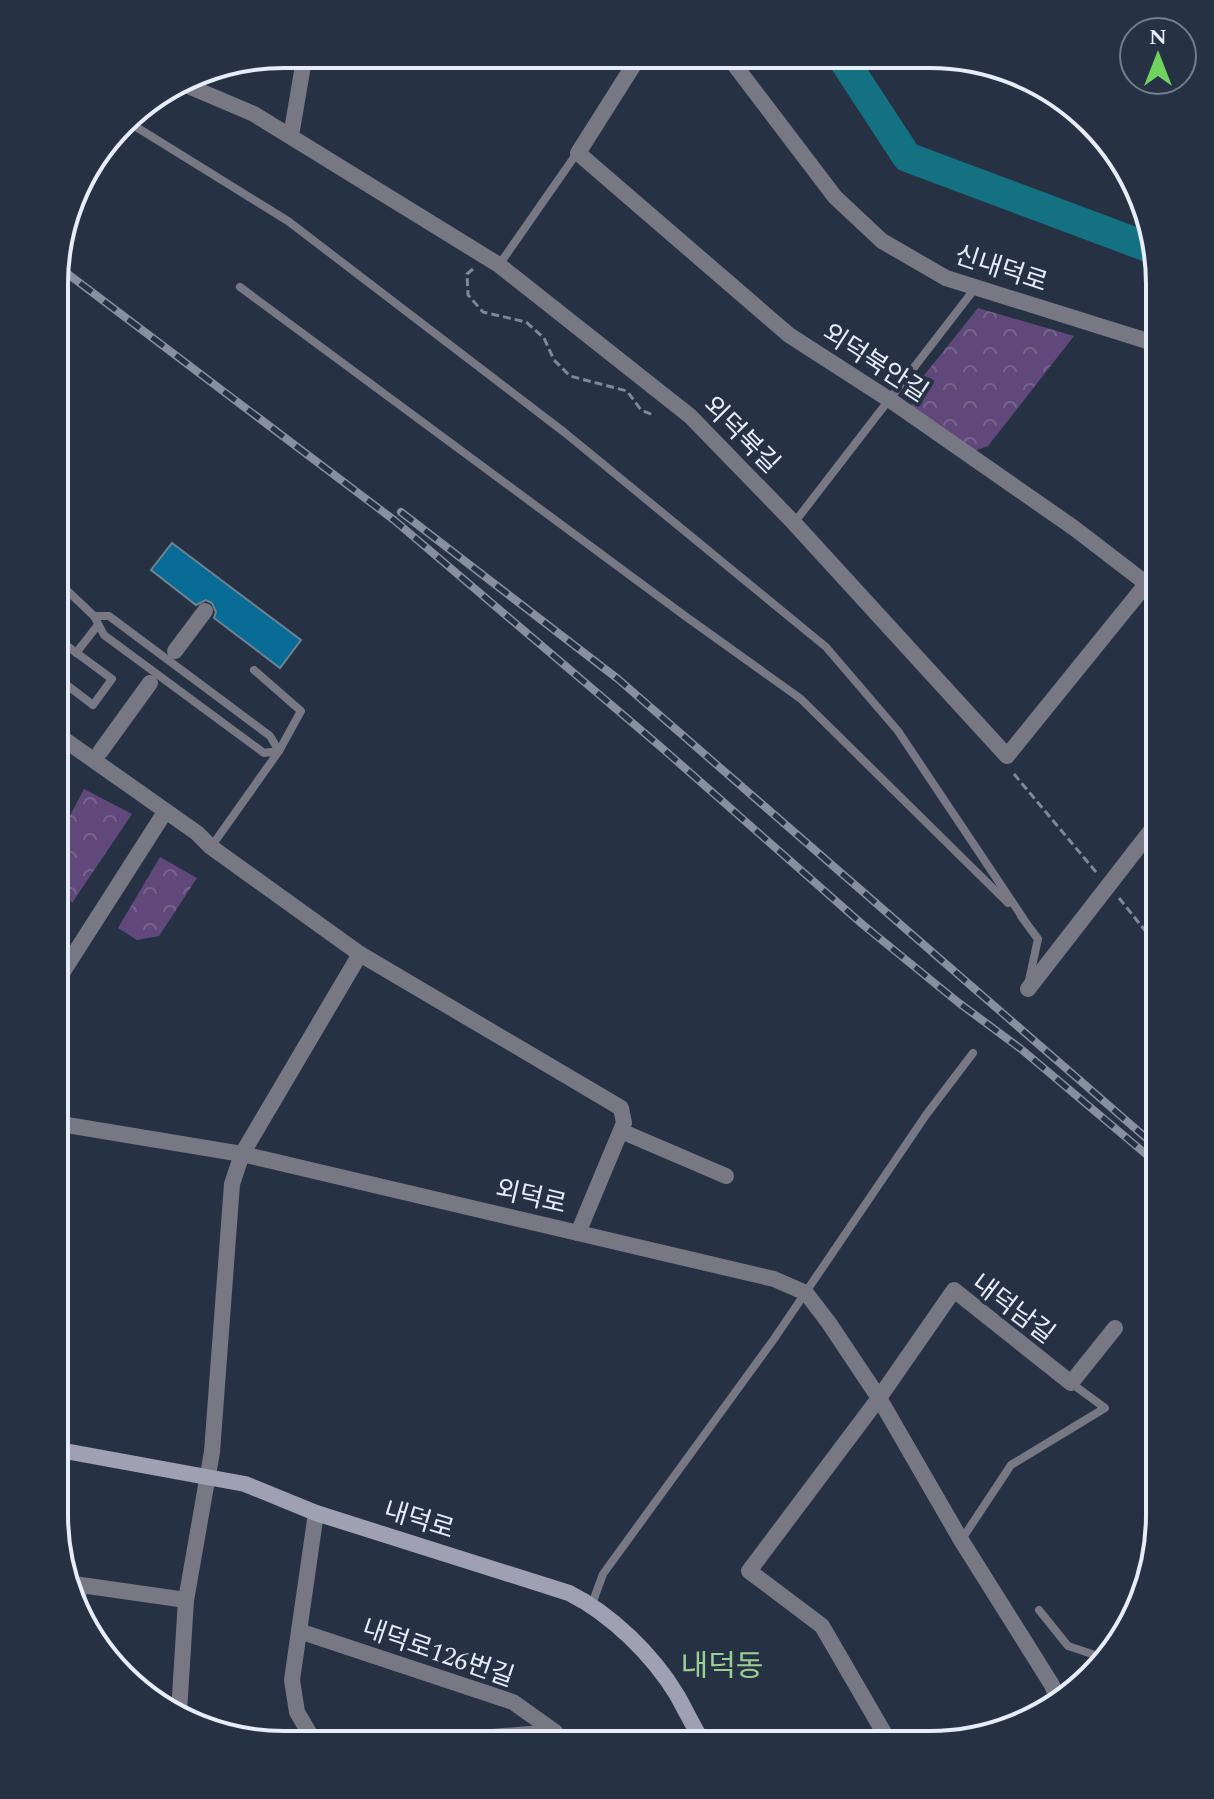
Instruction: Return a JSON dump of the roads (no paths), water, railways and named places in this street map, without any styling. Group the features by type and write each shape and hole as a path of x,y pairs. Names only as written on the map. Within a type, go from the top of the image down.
{"street":[{"path":"291,136 303,68"},
{"path":"578,153 632,68"},
{"name":"신내덕로","path":"737,68 835,197 882,241 946,278 1146,341"},
{"name":"외덕북길","path":"193,88 254,114 499,265 690,416 794,523 1007,756 1146,597"},
{"name":"외덕북안길","path":"578,153 789,335 1074,528 1146,584"},
{"path":"175,651 205,611"},
{"path":"100,752 150,683"},
{"path":"68,742 360,954 621,1108 624,1123 578,1233"},
{"path":"68,964 165,812"},
{"path":"1028,989 1146,837"},
{"path":"180,1704 186,1600 208,1478 232,1184 242,1154 360,954"},
{"name":"외덕로","path":"68,1125 242,1154 774,1279 806,1293"},
{"path":"621,1131 726,1176"},
{"name":"내덕남길","path":"879,1398 954,1290 1071,1383"},
{"path":"806,1293 879,1398 961,1540 1055,1691"},
{"path":"1071,1383 1115,1328"},
{"path":"879,1398 749,1571 822,1626 883,1731"},
{"name":"내덕로","path":"68,1452 245,1484 316,1513 569,1593 592,1604 640,1649 675,1692 697,1731"},
{"path":"308,1731 297,1712 292,1680 316,1513"},
{"path":"80,1585 186,1600"},
{"name":"내덕로126번길","path":"299,1631 513,1702 551,1731"}],"lane":[{"path":"136,127 288,221 564,432 826,647 898,731 1038,939 1028,989"},
{"path":"499,265 578,153"},
{"path":"794,523 976,286"},
{"path":"240,287 801,699 1023,918"},
{"path":"68,592 96,620 104,635 264,753 279,751"},
{"path":"76,653 96,620 109,616 270,736 279,751"},
{"path":"68,647 112,679 93,705 68,686"},
{"path":"211,847 279,751 301,711 254,670"},
{"path":"592,1604 603,1574 806,1293 926,1115 973,1053"},
{"name":"내덕남길","path":"961,1540 1011,1465 1105,1408 1071,1383"},
{"path":"1039,1610 1068,1646 1094,1655"}],"waterway":[{"path":"849,68 907,157 1142,245"}],"railway":[{"path":"69,275 394,520 662,748 862,924 1021,1049 1146,1154"},
{"path":"401,512 618,679 1146,1138"}],"district":[{"name":"내덕동","path":"722,1667"}]}
